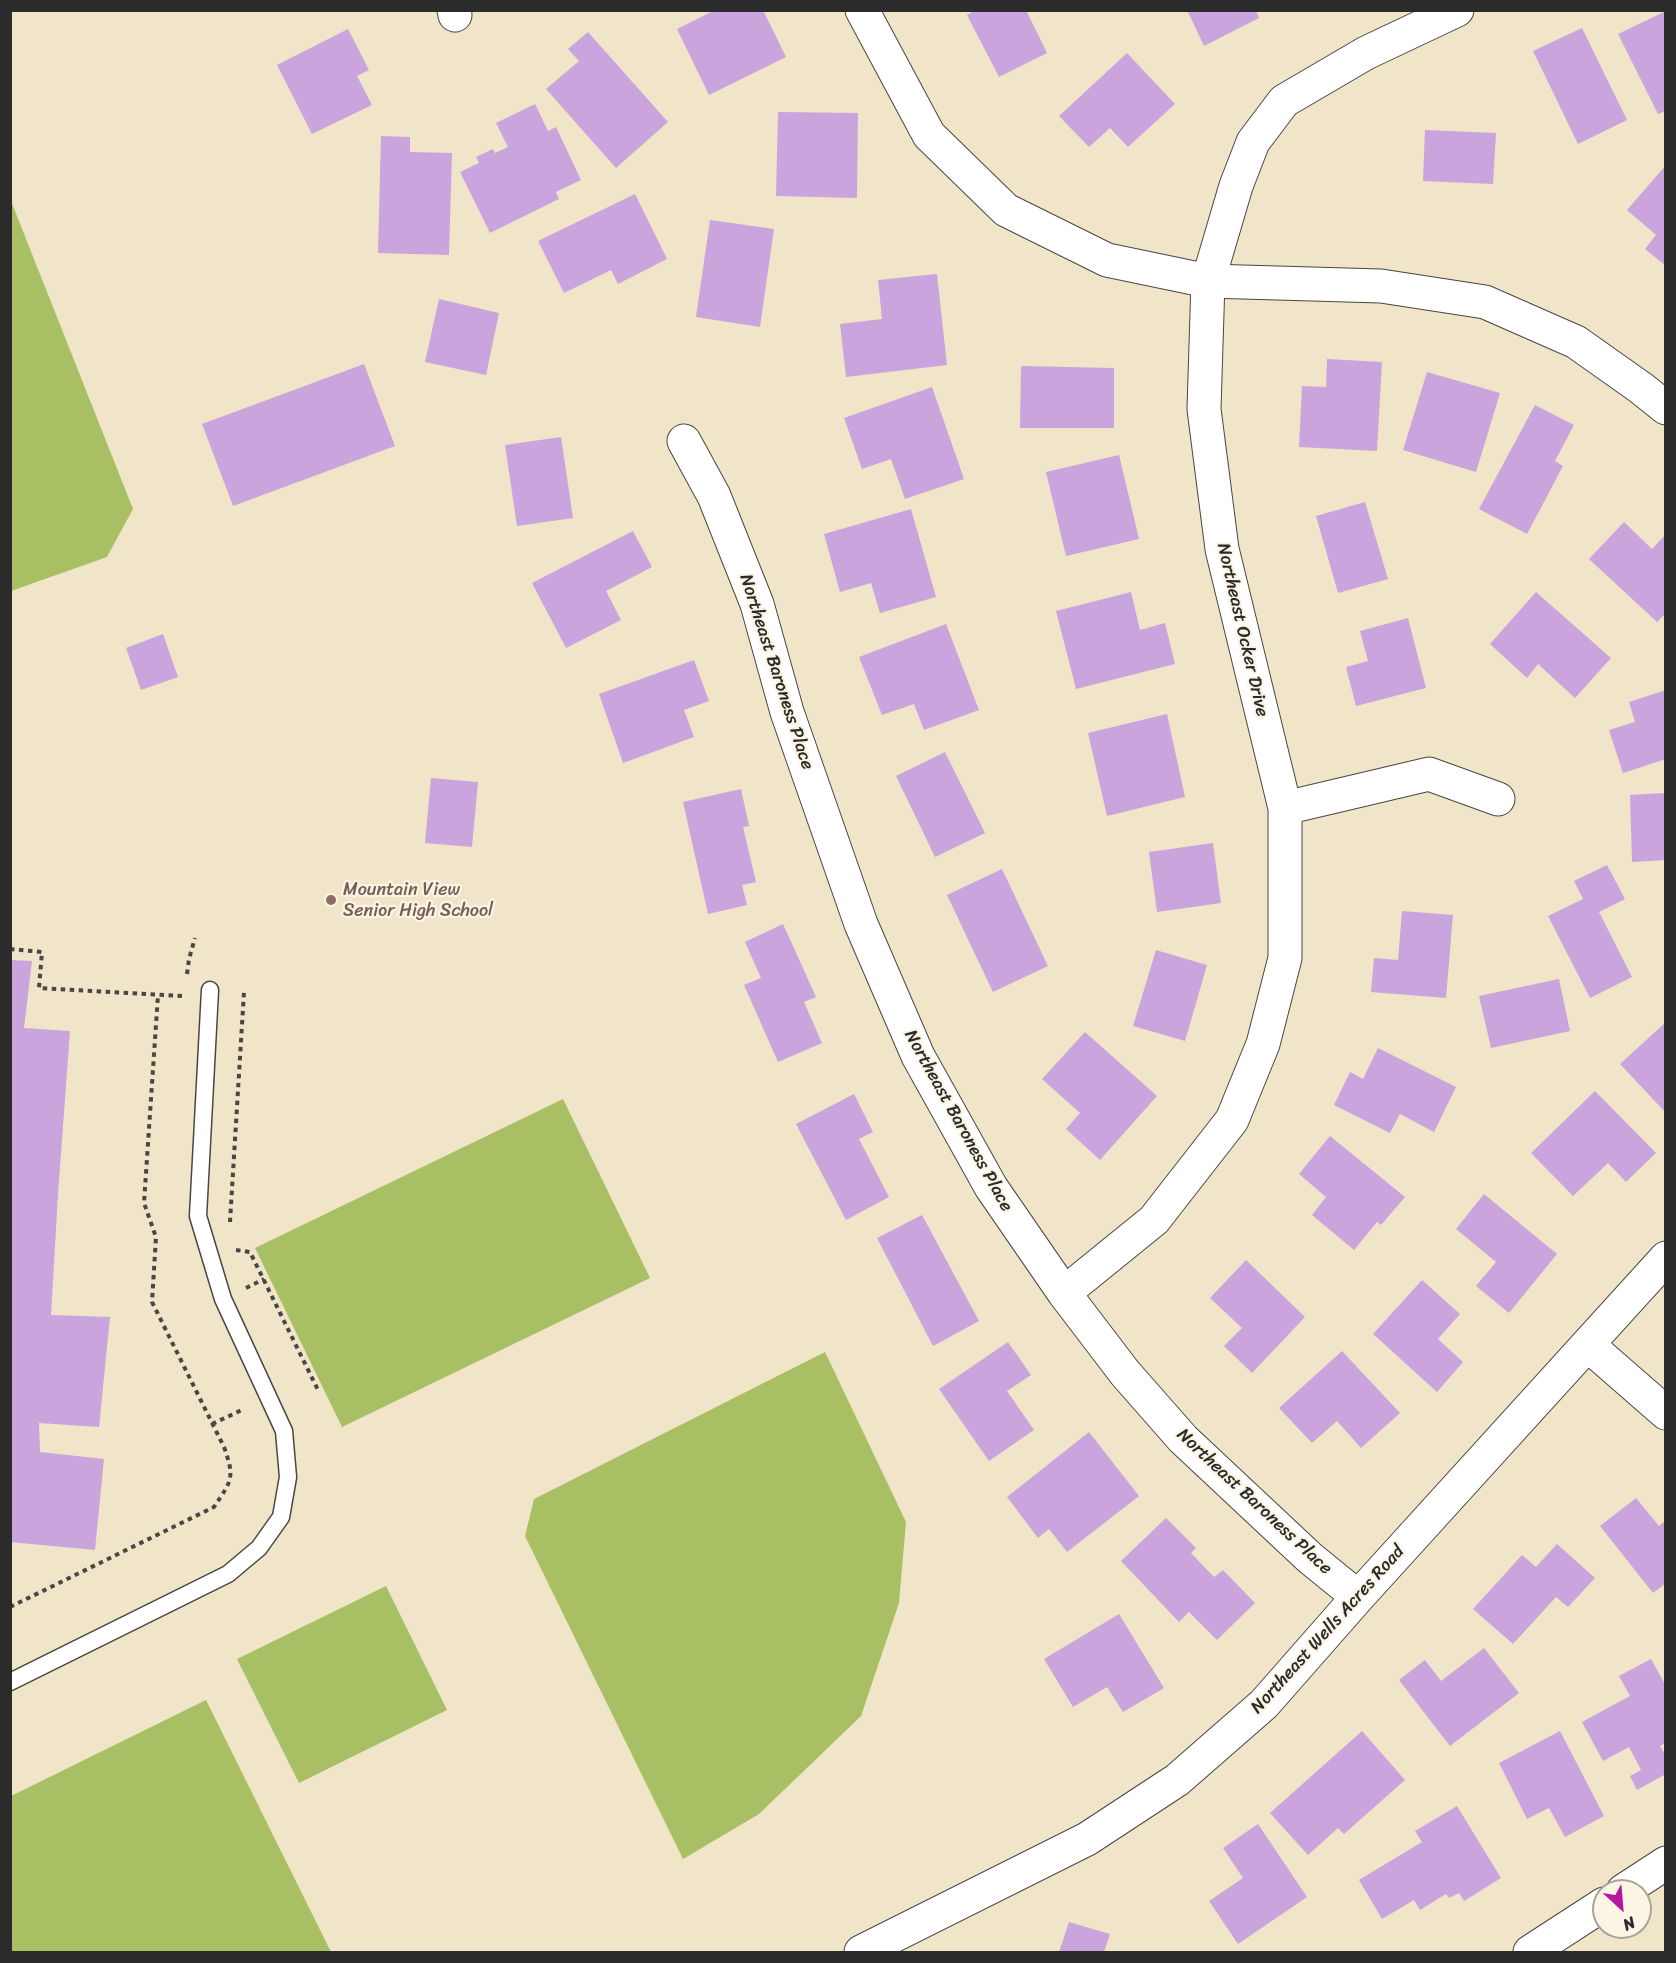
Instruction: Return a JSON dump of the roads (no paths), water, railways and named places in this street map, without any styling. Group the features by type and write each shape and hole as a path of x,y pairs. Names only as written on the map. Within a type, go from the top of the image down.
{"street":[{"path":"862,10 928,135 1006,210 1107,260 1208,281 1381,286 1485,302 1576,342 1665,408"},
{"name":"Northeast Ocker Drive","path":"1064,1293 1154,1220 1232,1120 1263,1044 1285,958 1285,808 1222,549 1204,409 1208,281 1236,186 1253,142 1284,101 1366,53 1457,10"},
{"name":"Northeast Baroness Place","path":"684,441 714,496 757,604 787,712 861,924 918,1056 991,1187 1064,1293 1125,1373 1183,1439 1311,1558 1358,1597"},
{"path":"1285,808 1429,774 1498,799"},
{"name":"Northeast Wells Acres Road","path":"861,1953 1087,1839 1177,1780 1264,1704 1665,1257"},
{"path":"1588,1345 1665,1413"},
{"path":"1641,1879 1665,1863"},
{"path":"1530,1953 1592,1912"}],"lane":[{"path":"10,1682 228,1574 259,1548 281,1517 288,1477 284,1431 223,1299 198,1216 210,990"}],"place":[{"name":"Mountain View Senior High School","path":"331,900"}]}
